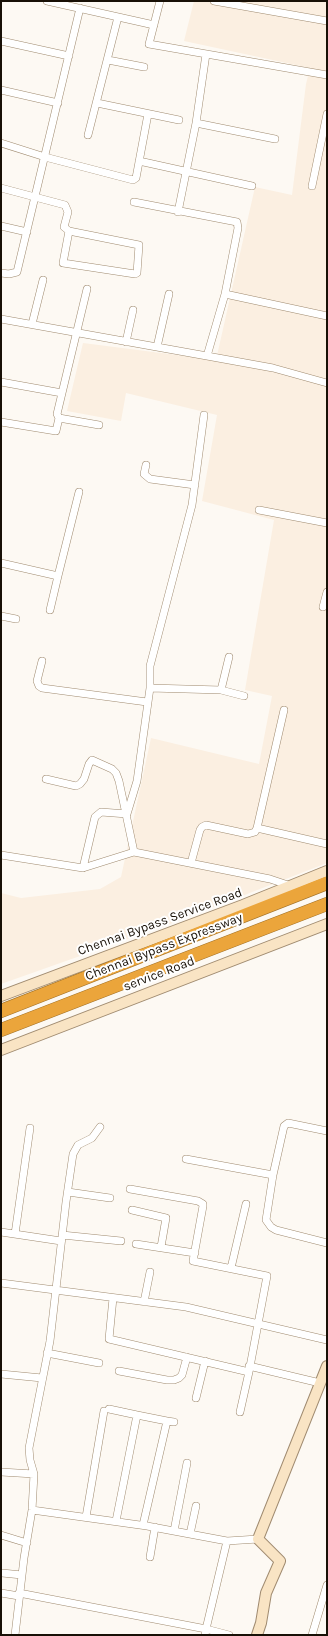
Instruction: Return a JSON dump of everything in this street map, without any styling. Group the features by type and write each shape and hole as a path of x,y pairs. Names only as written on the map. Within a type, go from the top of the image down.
{"highway":[{"name":"Chennai Bypass Expressway","path":"1,1011 327,883"},
{"name":"Chennai Bypass Expressway","path":"1,1030 327,904"}],"street":[{"path":"47,1 154,25"},
{"path":"160,1 149,44 327,75"},
{"path":"214,1 327,20"},
{"path":"1,273 9,274 17,272 80,8"},
{"path":"88,135 118,17"},
{"path":"1,42 69,56"},
{"path":"178,212 196,122 206,54"},
{"path":"108,60 144,67"},
{"path":"1,90 58,104"},
{"path":"97,104 179,120"},
{"path":"1,142 45,157 133,180 136,178 148,114"},
{"path":"312,186 327,114"},
{"path":"196,122 275,139"},
{"path":"139,161 252,186"},
{"path":"1,188 67,206 68,212 64,227 68,231 139,245 136,273 63,263 68,231"},
{"path":"134,202 178,212 234,220 238,224 225,294 208,356"},
{"path":"1,226 27,232"},
{"path":"32,324 43,280"},
{"path":"1,422 56,431 62,393 87,289"},
{"path":"157,347 169,294"},
{"path":"225,294 327,316"},
{"path":"126,342 133,310"},
{"path":"1,319 273,368 327,383"},
{"path":"1,382 62,393"},
{"path":"127,814 137,781 150,688 150,666 192,505 204,416"},
{"path":"59,418 99,425"},
{"path":"146,465 144,474 150,479 195,485"},
{"path":"50,610 79,492"},
{"path":"259,510 327,523"},
{"path":"1,563 58,576"},
{"path":"324,607 327,592"},
{"path":"1,616 16,619"},
{"path":"221,690 229,657"},
{"path":"42,661 37,680 39,686 42,688 147,702"},
{"path":"150,688 221,690 244,696"},
{"path":"191,863 202,827 206,825 248,834 253,833 258,828 284,710"},
{"path":"46,779 72,786 80,784 84,779 90,762 95,760 112,769 116,773 127,814 134,852"},
{"path":"83,868 95,817 101,812 127,814"},
{"path":"258,828 327,844"},
{"path":"1,855 83,868 134,852 270,879 291,886"},
{"name":"Chennai Bypass Service Road","path":"1,996 158,938 327,871"},
{"name":"service Road","path":"1,1050 327,924"},
{"path":"327,1131 288,1123 283,1128 266,1220 271,1227 327,1243"},
{"path":"15,1635 19,1594 32,1510 34,1474 29,1455 47,1353 74,1151 78,1145 92,1138 100,1127"},
{"path":"15,1234 30,1128"},
{"path":"186,1159 273,1176"},
{"path":"130,1188 198,1201 203,1204 204,1206 193,1261 267,1276 240,1412"},
{"path":"68,1192 110,1198"},
{"path":"231,1268 246,1204"},
{"path":"132,1210 166,1218 160,1247"},
{"path":"1,1232 62,1238 121,1241"},
{"path":"136,1244 195,1253"},
{"path":"144,1302 150,1272"},
{"path":"1,1283 186,1307 327,1340"},
{"path":"113,1298 109,1339 205,1361 320,1383"},
{"path":"47,1353 99,1363"},
{"path":"119,1371 174,1380 182,1375 187,1357"},
{"path":"196,1398 205,1361"},
{"path":"258,1539 327,1366"},
{"path":"1,1374 42,1378"},
{"path":"86,1517 107,1410 170,1422 142,1525"},
{"path":"116,1521 137,1415"},
{"path":"174,1531 187,1463"},
{"path":"1,1472 34,1474"},
{"path":"190,1534 196,1506"},
{"path":"32,1510 155,1527 227,1541 258,1539 280,1561 266,1593 261,1623 257,1635"},
{"path":"150,1557 155,1527"},
{"path":"1,1534 27,1542"},
{"path":"205,1632 227,1541"},
{"path":"2,1573 22,1575"},
{"path":"312,1635 327,1585"},
{"path":"1,1593 19,1594 205,1632 229,1635"}],"shaded area":[{"path":"194,1 327,1 327,863 162,927 1,984 1,893 21,898 100,889 121,877 151,738 259,764 272,696 245,690 274,520 202,501 217,415 126,393 121,421 67,411 83,343 216,360 255,187 292,195 306,84 310,68 184,41"}]}
